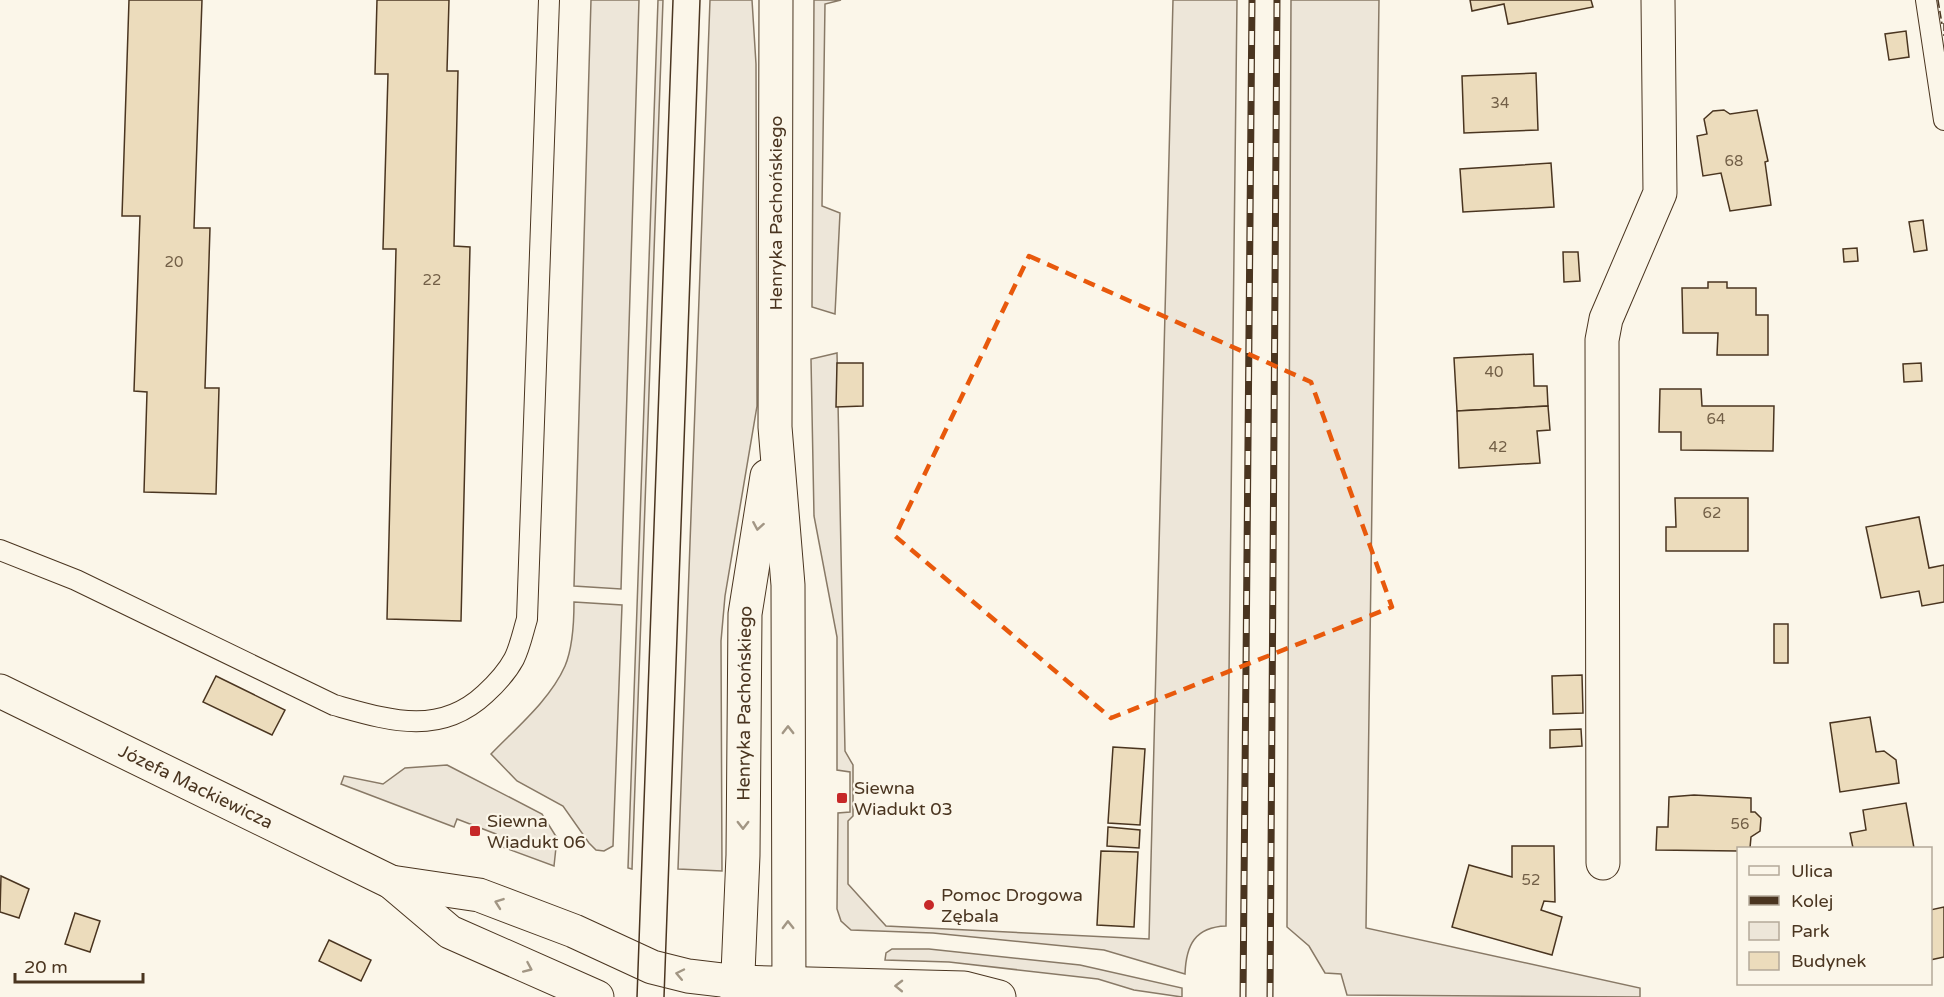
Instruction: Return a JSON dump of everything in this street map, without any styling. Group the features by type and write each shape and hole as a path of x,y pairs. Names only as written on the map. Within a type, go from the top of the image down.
{"street":[{"name":"Henryka Pachońskiego","path":"776,0 775,427 788,585 789,990"},
{"path":"1603,863 1602,340 1606,319 1660,193 1658,0"},
{"name":"Henryka Pachońskiego","path":"738,989 743,855 745,614 775,427"},
{"name":"Józefa Mackiewicza","path":"0,691 391,882 450,932 597,997"},
{"name":"Józefa Mackiewicza","path":"391,882 479,895 574,931 652,967 738,989 964,988 999,997"}],"lane":[{"path":"0,550 76,580 334,705 404,721 436,721 457,714 479,699 497,682 514,658 527,619 549,0"},
{"path":"1926,0 1944,120"}],"highlighted area":[{"path":"1029,256 1311,382 1392,607 1111,718 895,536"}],"green space":[{"path":"591,0 639,0 621,589 574,586"},
{"path":"658,0 663,0 632,869 628,868"},
{"path":"710,0 752,0 756,64 757,406 725,596 721,641 722,871 678,869"},
{"path":"814,0 841,0 825,4 822,206 840,213 835,314 812,307"},
{"path":"1173,0 1237,0 1226,926 1207,930 1194,940 1187,954 1185,974 1104,950 933,933 851,930 841,921 837,909 838,813 850,812 850,772 837,770 837,637 814,516 811,359 837,353 845,751 853,765 853,816 848,821 848,884 886,926 1149,939"},
{"path":"1291,0 1379,0 1366,928 1640,988 1640,997 1347,995 1341,974 1325,973 1309,946 1287,927"},
{"path":"574,602 622,605 613,846 604,851 596,850 589,843 563,806 517,781 491,754 532,713 559,678 570,651"},
{"path":"447,765 542,814 557,838 554,866 492,843 496,834 457,819 454,827 341,784 344,776 383,784 405,768"},
{"path":"892,949 929,949 1080,965 1182,988 1182,997 1134,990 1098,979 949,962 885,960 886,953"}],"building":[{"path":"129,0 202,0 194,228 210,228 205,388 219,388 216,494 144,492 147,392 134,391 140,216 122,216"},
{"path":"377,0 449,0 447,71 458,71 454,246 470,247 461,621 387,619 396,249 383,249 388,74 375,74"},
{"path":"1470,0 1591,0 1593,7 1508,24 1504,4 1472,11"},
{"path":"1906,31 1909,57 1889,60 1885,34"},
{"path":"1536,73 1538,130 1464,133 1462,76"},
{"path":"1724,110 1730,114 1757,110 1768,161 1765,162 1771,205 1730,211 1721,173 1703,176 1697,136 1707,134 1704,119 1713,111"},
{"path":"1551,163 1554,207 1463,212 1460,169"},
{"path":"1923,220 1927,250 1914,252 1909,222"},
{"path":"1857,248 1858,261 1844,262 1843,249"},
{"path":"1563,252 1578,252 1580,281 1564,282"},
{"path":"1708,282 1727,282 1727,288 1756,288 1756,315 1768,315 1768,355 1717,355 1718,333 1683,333 1682,288 1708,288"},
{"path":"1533,354 1534,386 1547,386 1548,406 1457,411 1454,358"},
{"path":"837,363 863,363 863,406 836,407"},
{"path":"1921,363 1922,381 1904,382 1903,364"},
{"path":"1660,389 1701,389 1702,406 1774,406 1773,451 1681,450 1681,432 1659,432"},
{"path":"1548,406 1550,430 1537,431 1540,463 1459,468 1457,411"},
{"path":"1675,498 1748,498 1748,551 1666,551 1666,527 1676,527"},
{"path":"1919,517 1929,568 1944,565 1944,602 1922,606 1919,591 1881,598 1866,527"},
{"path":"1774,624 1788,624 1788,663 1774,663"},
{"path":"1582,675 1583,713 1553,714 1552,676"},
{"path":"216,676 285,710 272,735 203,702"},
{"path":"1870,717 1876,752 1884,751 1896,760 1899,783 1840,792 1830,723"},
{"path":"1581,729 1582,746 1550,748 1550,730"},
{"path":"1113,747 1145,749 1140,825 1108,823"},
{"path":"1694,795 1751,798 1751,812 1755,812 1761,818 1760,831 1751,837 1750,847 1737,847 1737,851 1656,850 1657,827 1668,827 1669,797"},
{"path":"1906,803 1914,847 1853,847 1850,833 1866,830 1863,810"},
{"path":"1108,827 1140,830 1139,848 1107,846"},
{"path":"1512,846 1554,846 1555,902 1544,901 1541,910 1562,917 1552,955 1452,927 1469,865 1512,877"},
{"path":"1101,851 1138,852 1134,927 1097,925"},
{"path":"1,876 29,889 19,918 0,912"},
{"path":"1944,907 1944,957 1932,960 1932,910"},
{"path":"75,913 100,921 90,952 65,944"},
{"path":"329,940 371,960 361,981 319,961"}],"tram line":[{"path":"637,997 673,0"},
{"path":"664,997 700,0"}],"railway":[{"path":"1243,997 1252,0"},
{"path":"1270,997 1277,0"}],"fence":[{"path":"1938,0 1942,24"},
{"path":"1944,23 1944,36"}],"place":[{"name":"Siewna Wiadukt 03","path":"842,798"},
{"name":"Siewna Wiadukt 06","path":"475,831"},
{"name":"Pomoc Drogowa Zębala","path":"929,905"}]}
